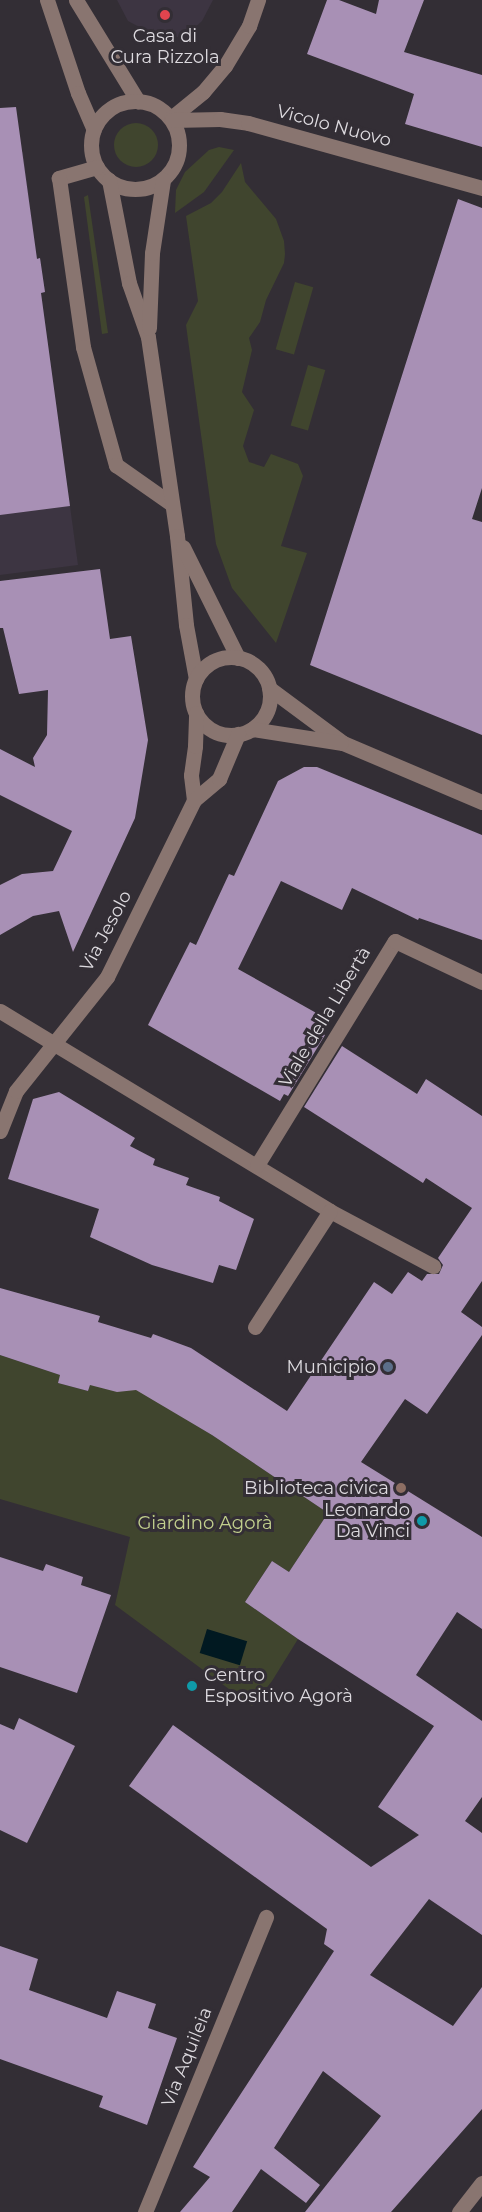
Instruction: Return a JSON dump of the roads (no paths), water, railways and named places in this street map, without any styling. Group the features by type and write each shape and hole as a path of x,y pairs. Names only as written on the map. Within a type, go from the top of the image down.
{"street":[{"path":"47,0 94,130 92,153 97,167 109,180 122,188 136,189 151,187 163,180 176,165 179,138 172,119 154,105 138,101 114,106 103,115 94,130"},
{"path":"76,0 138,101"},
{"path":"172,119 203,92 225,66 249,26 258,0"},
{"name":"Vicolo Nuovo","path":"172,119 220,119 248,123 482,188"},
{"path":"97,167 59,178 83,347 116,465 170,503"},
{"path":"109,180 129,283 148,337"},
{"path":"163,180 152,253 148,337 170,503 177,536 186,625 196,679 192,695 196,713 191,775 194,800"},
{"path":"177,536 237,658"},
{"path":"196,679 215,660 237,658 254,665 266,679 269,688 266,713 245,732"},
{"path":"269,688 343,743 482,802"},
{"path":"196,713 204,724 216,732 245,732 343,743"},
{"name":"Via Jesolo","path":"0,1131 15,1091 107,977 194,800 219,779 245,732"},
{"name":"Viale della Libertà","path":"257,1165 395,941 482,982"},
{"path":"0,1011 52,1045 257,1165 330,1212 433,1266"},
{"path":"255,1327 330,1212"},
{"name":"Via Aquileia","path":"146,2212 266,1917"},
{"path":"459,2212 482,2183"}],"water":[{"path":"207,1629 247,1641 240,1665 200,1653"}],"place":[{"name":"Casa di Cura Rizzola","path":"165,15"},
{"name":"Municipio","path":"388,1367"},
{"name":"Biblioteca civica","path":"401,1488"},
{"name":"Leonardo Da Vinci","path":"422,1521"},
{"name":"Centro Espositivo Agorà","path":"192,1686"}],"park label":[{"name":"Giardino Agorà","path":"205,1523"}]}
